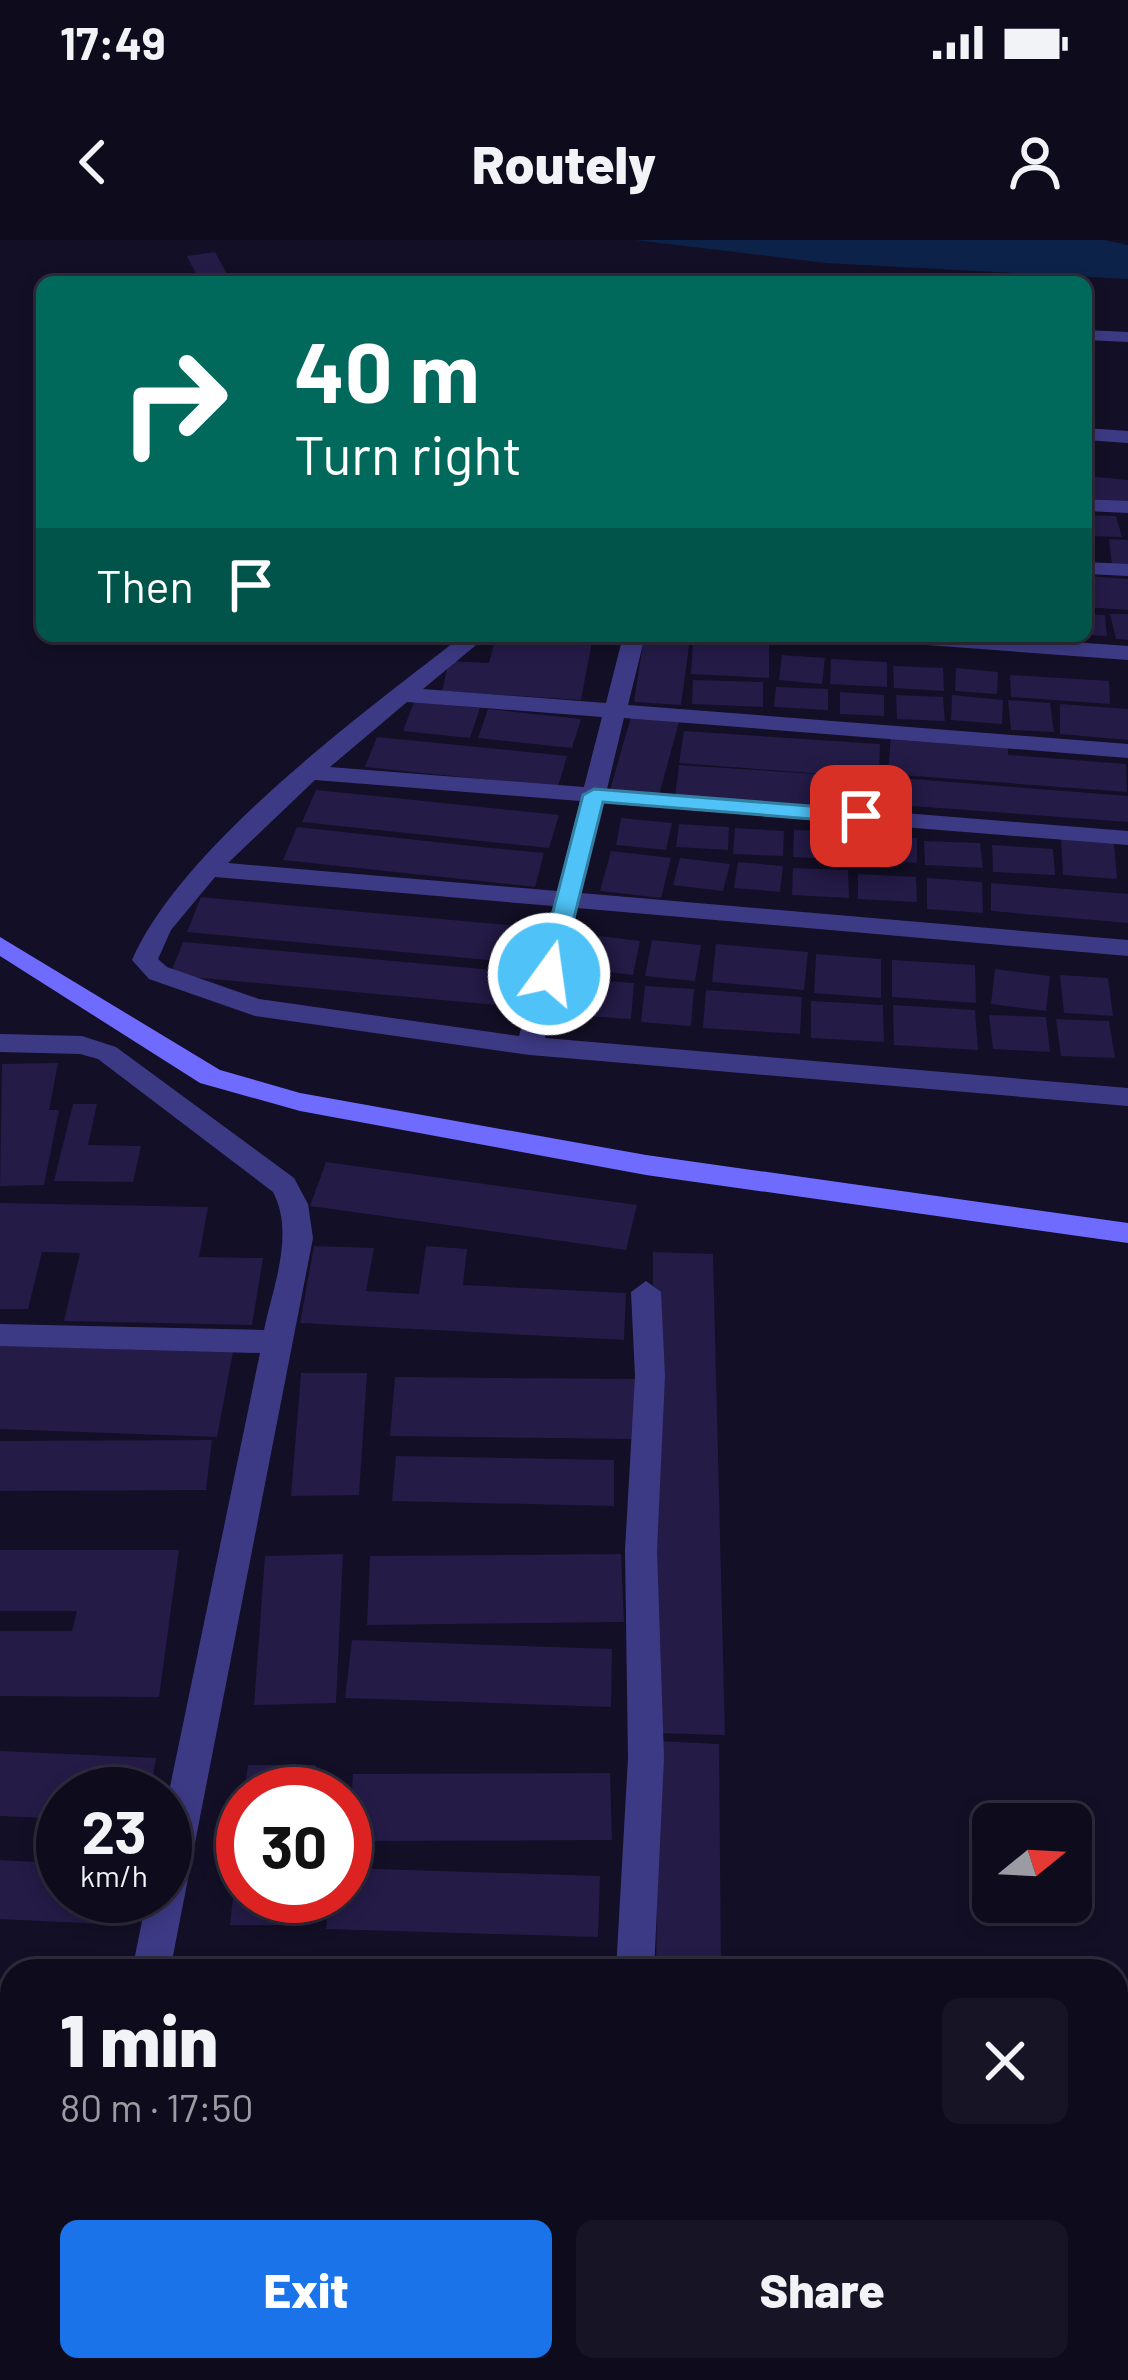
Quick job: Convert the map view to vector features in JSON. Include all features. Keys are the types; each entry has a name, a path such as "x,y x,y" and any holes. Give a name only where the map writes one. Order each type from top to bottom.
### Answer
{"street":[{"path":"1092,335 1128,337"},
{"path":"1092,434 1128,437"},
{"path":"1092,505 1128,507"},
{"path":"1092,568 1128,570"},
{"path":"468,642 400,694 208,869 147,942 146,960 158,974 255,1007 530,1046 1128,1097"},
{"path":"530,1046 632,642"},
{"path":"980,642 1128,653"},
{"path":"400,694 1128,751"},
{"path":"314,772 1128,838"},
{"path":"208,869 1128,948"},
{"path":"0,944 210,1077 300,1102 646,1165 1128,1233"},
{"path":"0,1043 82,1045 107,1053 284,1185 293,1204 298,1238 154,1959"},
{"path":"636,1959 646,1759 641,1550 650,1376 646,1292"},
{"path":"0,1336 277,1342"}],"water":[{"path":"635,240 1104,240 1128,245 1128,279 826,263"}],"building":[{"path":"215,252 227,274 197,276 187,256"},
{"path":"1092,477 1128,480 1128,502 1092,499"},
{"path":"1092,515 1116,516 1122,537 1092,536"},
{"path":"1109,539 1128,540 1128,565 1112,564"},
{"path":"1092,576 1128,579 1128,610 1092,607"},
{"path":"1092,614 1105,615 1107,636 1092,635"},
{"path":"1110,614 1128,614 1128,640 1116,639"},
{"path":"494,642 592,642 581,700 442,691 449,661 489,663"},
{"path":"643,642 690,642 681,705 634,702"},
{"path":"693,642 769,645 769,678 691,674"},
{"path":"782,655 825,658 822,684 779,680"},
{"path":"831,659 887,662 887,687 830,684"},
{"path":"893,666 943,668 944,691 894,688"},
{"path":"956,668 998,672 997,694 955,691"},
{"path":"1010,675 1109,681 1110,704 1011,697"},
{"path":"693,680 763,682 763,707 692,704"},
{"path":"776,687 828,689 828,710 774,707"},
{"path":"840,692 884,695 884,716 840,714"},
{"path":"896,695 943,697 945,721 897,719"},
{"path":"952,695 1003,700 1002,724 951,720"},
{"path":"1008,700 1050,703 1054,732 1011,730"},
{"path":"414,702 480,708 470,738 403,731"},
{"path":"1060,704 1128,709 1128,740 1060,734"},
{"path":"488,709 581,719 572,748 478,738"},
{"path":"631,717 679,722 659,795 610,790"},
{"path":"684,731 880,744 878,811 675,798 679,765 862,777 679,763"},
{"path":"891,734 1008,744 1008,755 1126,764 1127,792 888,774"},
{"path":"377,737 567,756 558,787 365,767"},
{"path":"887,777 1128,796 1128,822 885,804"},
{"path":"316,790 559,815 549,848 302,822"},
{"path":"621,818 672,823 666,850 616,845"},
{"path":"679,824 729,827 728,850 676,847"},
{"path":"297,827 544,853 535,887 283,860"},
{"path":"735,828 784,831 783,856 733,854"},
{"path":"794,830 849,832 850,860 793,857"},
{"path":"859,835 917,838 917,863 859,859"},
{"path":"1061,839 1114,843 1117,879 1063,875"},
{"path":"924,841 980,843 983,868 925,865"},
{"path":"992,845 1053,849 1055,875 993,872"},
{"path":"611,851 671,858 661,898 600,891"},
{"path":"680,858 730,864 723,891 673,885"},
{"path":"738,862 783,866 780,892 734,888"},
{"path":"793,868 848,870 849,898 792,895"},
{"path":"858,874 916,877 917,902 858,899"},
{"path":"927,878 982,882 983,913 927,909"},
{"path":"991,883 1128,894 1128,923 991,911"},
{"path":"201,897 530,927 522,963 187,932"},
{"path":"599,936 640,941 633,975 591,970"},
{"path":"652,940 701,945 695,981 645,976"},
{"path":"183,942 515,972 507,1006 170,975"},
{"path":"716,944 808,952 804,990 712,982"},
{"path":"816,954 881,959 881,998 814,993"},
{"path":"892,960 975,965 976,1003 892,997"},
{"path":"995,969 1050,976 1046,1011 991,1004"},
{"path":"1060,975 1108,978 1113,1016 1064,1013"},
{"path":"589,980 634,983 631,1019 585,1016"},
{"path":"645,986 694,989 691,1026 641,1022"},
{"path":"706,990 802,997 800,1034 703,1028"},
{"path":"811,1001 883,1005 884,1042 811,1038"},
{"path":"893,1005 975,1010 978,1050 894,1045"},
{"path":"989,1015 1046,1017 1050,1052 993,1049"},
{"path":"1056,1019 1109,1021 1115,1058 1061,1056"},
{"path":"58,1063 49,1110 59,1110 44,1185 0,1186 2,1064"},
{"path":"73,1104 97,1104 88,1145 141,1146 133,1182 54,1181"},
{"path":"326,1162 637,1205 626,1250 310,1206"},
{"path":"0,1203 208,1207 199,1257 263,1258 252,1325 64,1321 80,1253 42,1252 28,1309 0,1309"},
{"path":"314,1246 374,1248 366,1291 419,1294 426,1246 467,1249 463,1285 626,1293 624,1340 300,1323"},
{"path":"653,1252 713,1254 725,1735 653,1733"},
{"path":"0,1344 233,1352 217,1437 0,1429"},
{"path":"301,1373 367,1373 359,1495 291,1496"},
{"path":"395,1377 635,1379 636,1439 390,1436"},
{"path":"212,1440 206,1490 0,1491 0,1441"},
{"path":"396,1456 614,1460 614,1506 392,1501"},
{"path":"0,1550 179,1550 159,1697 0,1696 0,1631 72,1631 77,1611 0,1611"},
{"path":"343,1554 336,1703 254,1705 265,1556"},
{"path":"621,1554 624,1622 367,1625 370,1556"},
{"path":"352,1640 612,1649 611,1707 345,1698"},
{"path":"659,1741 719,1744 721,1959 656,1959"},
{"path":"0,1751 156,1758 154,1767 36,1767 36,1818 0,1816"},
{"path":"248,1765 316,1765 316,1767"},
{"path":"610,1773 612,1840 372,1841 372,1774"},
{"path":"0,1860 36,1862 36,1921 0,1919"},
{"path":"372,1869 600,1876 598,1937 326,1929 327,1923 372,1923"},
{"path":"230,1923 302,1923 302,1925"}],"route":[{"path":"549,974 594,795 861,816"}]}
